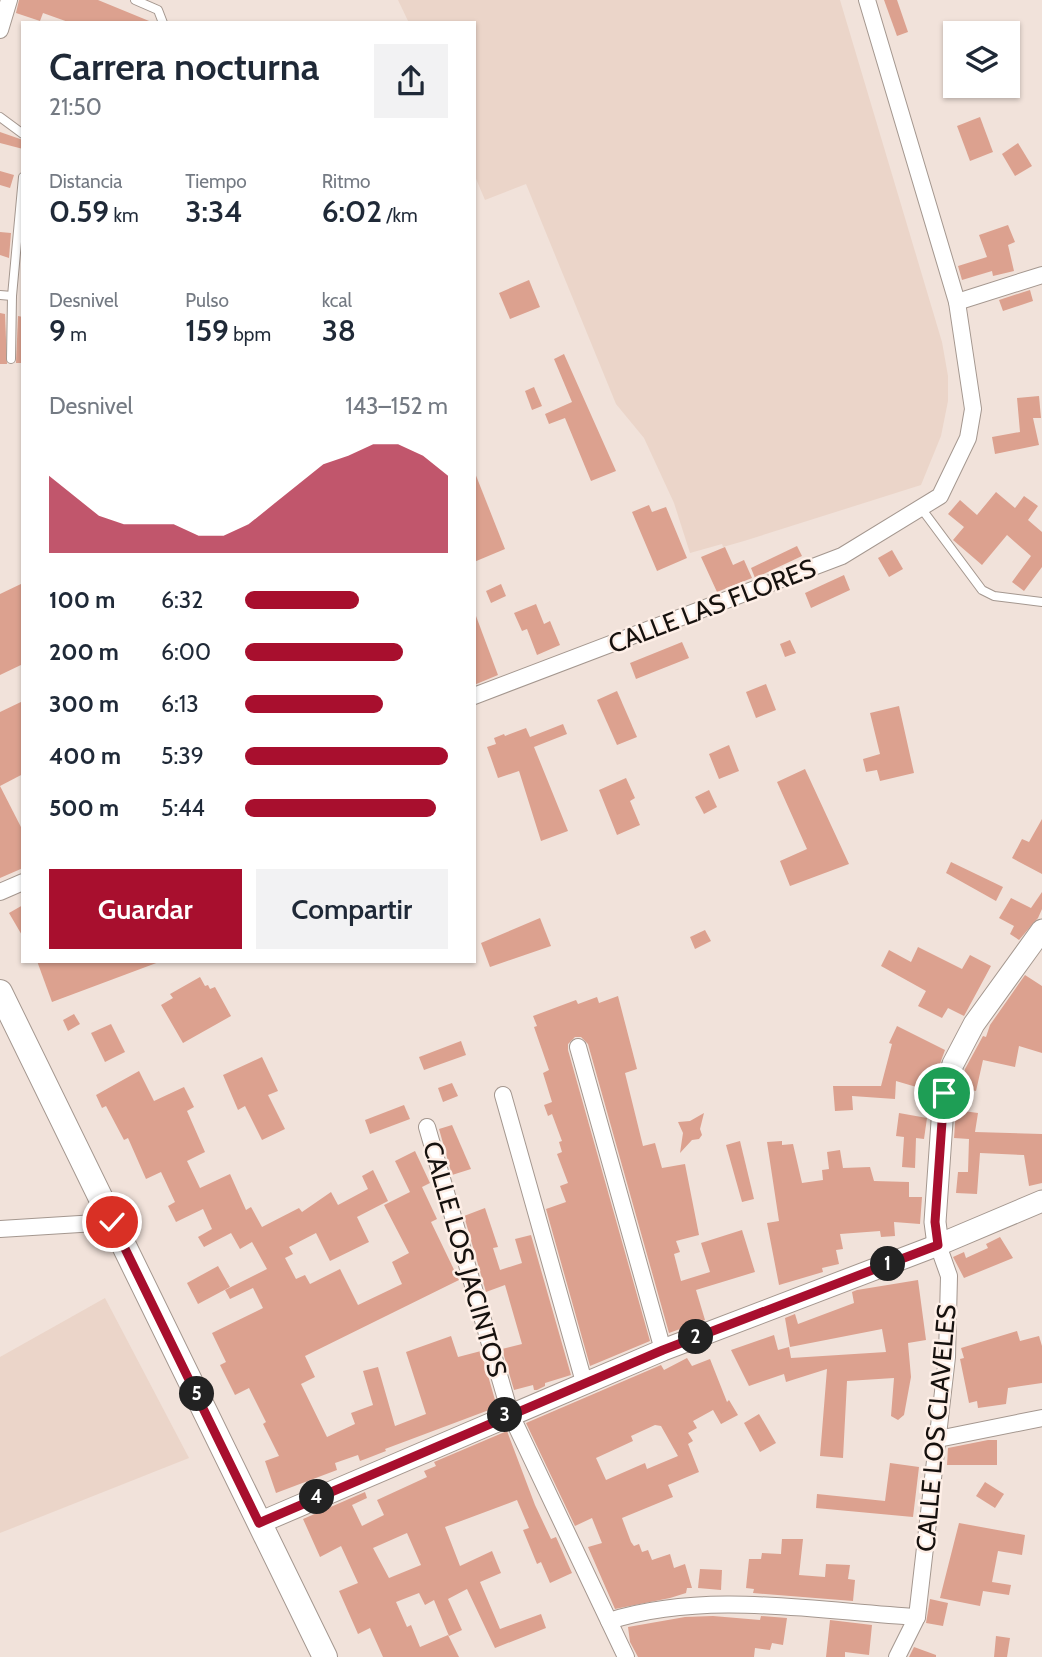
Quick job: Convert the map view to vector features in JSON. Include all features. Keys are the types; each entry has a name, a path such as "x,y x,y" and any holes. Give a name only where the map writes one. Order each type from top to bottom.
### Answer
{"main road":[{"path":"0,992 325,1657"}],"street":[{"path":"0,30 9,0"},
{"path":"866,0 957,302 1042,275"},
{"name":"CALLE LAS FLORES","path":"476,695 842,556 940,496 968,438 973,409 957,302"},
{"path":"0,892 21,883"},
{"name":"CALLE LOS CLAVELES","path":"897,1657 917,1618 947,1357 949,1276 938,1245 935,1222 944,1093 953,1064 974,1024 1042,930"},
{"path":"578,1047 663,1350"},
{"path":"503,1095 584,1382"},
{"name":"CALLE LOS JACINTOS","path":"427,1127 510,1413 626,1657"},
{"path":"259,1523 584,1382 938,1245 1042,1201"},
{"path":"0,1229 112,1222"},
{"path":"938,1439 1042,1418"},
{"path":"609,1621 644,1610 721,1605 917,1618"}],"lane":[{"path":"135,0 161,14 163,21"},
{"path":"0,117 21,133"},
{"path":"11,359 12,296 21,199"},
{"path":"0,295 12,296"},
{"path":"921,508 982,590 994,596 1042,602"}],"shaded area":[{"path":"398,0 840,0 942,342 948,376 948,401 941,436 921,485 744,541 690,553 674,503 644,438 616,404 526,184 485,200 476,179 476,21 408,21"},
{"path":"105,1298 189,1458 0,1533 0,1357"}],"building":[{"path":"19,0 98,0 149,21 65,21 43,13 40,21 16,13"},
{"path":"884,0 897,0 908,32 897,36"},
{"path":"980,117 993,152 970,161 957,126"},
{"path":"0,132 21,139 21,148 0,143"},
{"path":"1018,143 1032,166 1015,176 1002,154"},
{"path":"0,171 14,175 10,188 0,185"},
{"path":"1008,225 1015,242 1008,245 1014,271 993,276 992,271 962,280 958,266 987,257 979,235"},
{"path":"0,232 11,233 9,258 0,255"},
{"path":"529,280 540,307 510,319 499,293"},
{"path":"1030,290 1033,301 1003,311 999,300"},
{"path":"0,313 5,314 7,364 0,364"},
{"path":"18,316 21,317 21,363 16,363"},
{"path":"564,354 616,471 591,481 565,418 549,424 545,414 572,402 554,359"},
{"path":"534,387 542,406 532,410 525,391"},
{"path":"1039,396 1041,418 1033,418 1039,445 995,454 992,437 1020,432 1017,398"},
{"path":"476,476 505,549 476,561"},
{"path":"996,492 1015,508 1024,496 1038,506 1028,520 1042,532 1042,567 1024,591 1012,582 1031,556 1007,535 982,565 953,540 964,527 948,514 960,500 977,515"},
{"path":"649,505 652,512 666,507 687,558 657,571 632,512"},
{"path":"797,546 802,556 755,578 751,568"},
{"path":"725,547 733,565 744,560 752,578 717,592 701,557"},
{"path":"892,550 903,569 889,577 878,558"},
{"path":"844,575 850,590 811,608 805,593"},
{"path":"21,584 21,665 0,675 0,594"},
{"path":"501,584 506,596 491,603 486,591"},
{"path":"536,604 544,624 550,621 560,645 537,655 527,629 522,631 514,613"},
{"path":"476,616 498,675 476,684"},
{"path":"790,640 796,653 785,657 780,644"},
{"path":"682,642 689,658 636,679 630,663"},
{"path":"766,684 776,710 756,718 746,692"},
{"path":"617,691 637,737 617,745 597,700"},
{"path":"21,702 21,775 0,786 0,712"},
{"path":"899,706 914,773 880,781 877,770 866,772 863,759 880,754 870,713"},
{"path":"563,724 567,734 534,747 568,831 541,841 519,771 498,778 487,747 496,744 494,738 504,734 505,736 526,728 530,737"},
{"path":"729,745 739,771 719,779 709,754"},
{"path":"805,769 849,864 790,886 780,861 807,849 777,782"},
{"path":"626,778 635,798 630,801 640,825 617,835 599,790"},
{"path":"0,786 21,827 21,869 0,878"},
{"path":"709,790 717,807 704,814 695,797"},
{"path":"1042,819 1042,874 1012,858 1022,839 1029,842"},
{"path":"951,862 1003,887 996,901 946,873"},
{"path":"1042,892 1042,909 1038,918 1019,940 1010,934 1014,926 999,918 1011,898 1031,908"},
{"path":"21,906 21,934 9,913"},
{"path":"540,918 551,946 490,967 481,943"},
{"path":"705,930 711,941 695,949 690,937"},
{"path":"918,947 962,969 970,955 991,966 964,1016 948,1008 942,1018 918,1006 926,991 881,966 889,950 911,962"},
{"path":"38,963 156,963 52,1002"},
{"path":"1025,975 1042,986 1042,1053 1019,1046 1015,1067 983,1060 976,1091 960,1088 965,1069 983,1036 986,1037 990,1025"},
{"path":"200,977 205,986 208,985 210,989 215,987 231,1016 183,1043 161,1005 173,998 170,994"},
{"path":"618,996 637,1069 625,1073 643,1146 655,1143 662,1168 685,1164 699,1235 676,1241 680,1252 674,1254 681,1281 710,1272 701,1243 742,1230 755,1272 696,1290 705,1320 669,1333 588,1044 581,1037 575,1037 568,1044 568,1050 650,1341 590,1366 546,1209 566,1202 560,1186 568,1183 557,1154 562,1152 559,1142 562,1141 552,1114 548,1116 544,1105 552,1102 543,1073 549,1070 534,1027 537,1026 533,1016 576,1000 578,1004 597,997 599,1003"},
{"path":"74,1014 80,1024 68,1031 63,1020"},
{"path":"111,1024 125,1052 105,1062 91,1033"},
{"path":"897,1026 945,1050 930,1091 896,1081 895,1099 852,1096 853,1110 835,1111 833,1086 881,1086 892,1044 889,1043"},
{"path":"461,1041 466,1055 424,1070 419,1057"},
{"path":"262,1057 278,1091 268,1095 285,1129 262,1140 245,1106 238,1110 223,1075"},
{"path":"139,1071 154,1101 184,1087 194,1107 187,1111 205,1152 187,1161 200,1188 230,1174 246,1210 251,1207 262,1227 299,1208 302,1212 331,1192 338,1205 368,1189 362,1176 373,1170 388,1201 357,1217 369,1242 330,1261 316,1233 289,1247 293,1254 285,1258 296,1279 305,1275 310,1284 340,1269 358,1305 402,1284 392,1262 409,1253 384,1205 410,1192 395,1161 415,1151 430,1183 422,1187 437,1219 431,1222 459,1280 305,1356 315,1377 301,1384 327,1437 355,1424 351,1413 373,1405 363,1371 378,1367 395,1426 426,1414 406,1352 451,1336 458,1357 481,1351 497,1407 360,1461 358,1455 335,1463 337,1470 276,1493 265,1461 279,1456 263,1424 266,1422 249,1388 235,1395 220,1365 226,1362 212,1333 263,1308 253,1288 230,1299 225,1290 267,1269 252,1242 240,1249 231,1233 204,1247 198,1237 212,1229 203,1209 176,1222 168,1206 175,1202 161,1172 146,1179 128,1138 124,1140 106,1106 102,1108 96,1095"},
{"path":"452,1083 458,1096 443,1102 438,1088"},
{"path":"404,1105 410,1119 370,1134 365,1120"},
{"path":"956,1110 978,1113 975,1132 1042,1134 1042,1183 1029,1186 1024,1155 980,1153 977,1194 956,1193 958,1172 968,1172 969,1139 954,1138"},
{"path":"704,1113 700,1129 702,1135 699,1139 692,1140 680,1153 683,1133 678,1122 690,1121"},
{"path":"899,1113 927,1118 924,1139 916,1138 915,1168 902,1167 904,1137 896,1136"},
{"path":"452,1125 471,1169 452,1175 439,1129"},
{"path":"740,1141 754,1199 742,1202 726,1145"},
{"path":"782,1141 782,1145 793,1144 802,1183 823,1180 822,1170 829,1169 827,1152 840,1150 843,1168 870,1167 874,1181 909,1182 909,1197 922,1197 920,1224 894,1222 895,1236 881,1237 880,1231 840,1234 843,1249 836,1250 839,1264 822,1268 823,1272 779,1285 767,1223 779,1221 767,1142"},
{"path":"485,1208 498,1247 493,1248 500,1270 522,1263 515,1239 531,1235 571,1375 545,1383 545,1386 537,1390 534,1390 533,1385 514,1390 502,1349 522,1344 505,1285 486,1292 464,1216"},
{"path":"1000,1237 1013,1258 964,1278 953,1257 964,1252 966,1258 988,1248 986,1244"},
{"path":"218,1266 230,1287 198,1304 187,1283"},
{"path":"918,1280 926,1340 908,1343 911,1377 904,1415 898,1420 891,1416 894,1378 847,1381 843,1458 820,1456 827,1369 786,1382 784,1374 749,1386 731,1350 774,1335 778,1350 789,1347 791,1358 886,1352 882,1329 790,1347 785,1318 795,1314 798,1324 854,1303 852,1292 857,1290"},
{"path":"1017,1331 1020,1341 1039,1336 1042,1346 1042,1383 1008,1388 1006,1404 978,1408 977,1401 969,1403 960,1359 964,1358 961,1348"},
{"path":"687,1358 692,1366 710,1359 727,1402 729,1400 738,1415 721,1424 713,1410 693,1421 697,1428 688,1433 693,1441 688,1444 699,1472 668,1485 673,1497 622,1518 631,1542 634,1546 639,1544 642,1552 648,1550 652,1560 670,1554 674,1568 685,1564 692,1588 670,1598 615,1609 588,1547 602,1543 592,1518 575,1526 526,1423 661,1365 664,1370","holes":["655,1425 661,1426 678,1456 647,1469 645,1463 606,1480 596,1458 633,1441 631,1436"]},
{"path":"759,1414 776,1443 760,1452 744,1423"},
{"path":"507,1431 535,1505 551,1539 556,1537 572,1573 550,1583 541,1562 537,1564 523,1530 529,1528 517,1500 445,1527 460,1566 492,1551 501,1573 480,1582 500,1629 541,1614 546,1628 495,1648 467,1589 448,1599 462,1630 449,1636 434,1600 425,1605 419,1593 396,1602 407,1627 411,1625 420,1647 448,1635 459,1657 383,1657 370,1628 358,1634 339,1591 358,1583 341,1546 320,1557 303,1519 365,1492 367,1498 352,1505 362,1526 384,1515 377,1500 427,1477 424,1471 436,1466 434,1462","holes":["407,1533 421,1565 389,1578 373,1548"]},
{"path":"997,1440 997,1465 947,1465 948,1448"},
{"path":"890,1463 919,1467 913,1517 816,1508 817,1494 885,1501"},
{"path":"985,1482 1004,1494 995,1508 976,1496"},
{"path":"959,1523 1025,1535 1022,1555 998,1551 992,1582 1011,1585 1009,1595 983,1591 980,1606 940,1598"},
{"path":"782,1539 803,1539 799,1575 825,1577 826,1564 850,1565 848,1579 855,1580 853,1601 753,1593 754,1589 746,1588 749,1559 761,1559 762,1553 781,1554"},
{"path":"700,1569 722,1570 721,1590 698,1588"},
{"path":"930,1599 948,1603 943,1626 926,1623"},
{"path":"713,1616 760,1620 761,1616 787,1618 783,1645 772,1643 770,1650 755,1648 754,1657 638,1657 630,1642 628,1627 685,1617"},
{"path":"830,1620 872,1625 869,1655 845,1652 845,1657 826,1657"},
{"path":"996,1636 1010,1638 1007,1657 994,1657"},
{"path":"914,1647 936,1655 936,1657 909,1657"}],"route":[{"path":"112,1222 259,1523 471,1429 663,1350 938,1245 935,1222 944,1093"}]}
